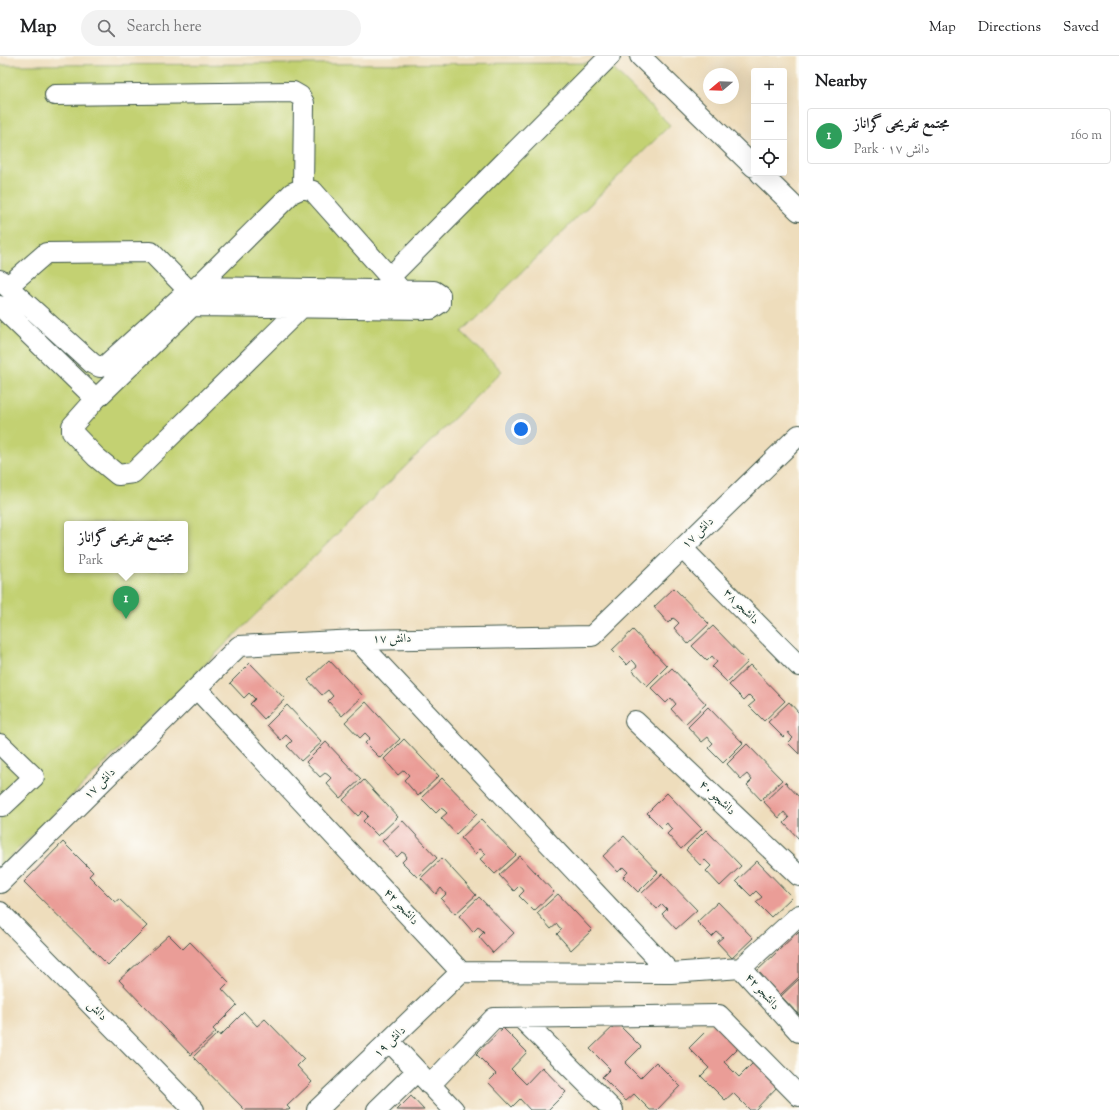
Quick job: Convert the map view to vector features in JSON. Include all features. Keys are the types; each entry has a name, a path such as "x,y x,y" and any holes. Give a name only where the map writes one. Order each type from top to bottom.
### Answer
{"street":[{"path":"396,284 610,56"},
{"path":"640,56 751,164"},
{"path":"55,95 293,92 300,96 304,103 303,188"},
{"path":"763,176 799,211"},
{"path":"302,307 133,473 118,475 96,457 72,432 72,426 96,399 192,306 302,307 432,309 440,303 440,295 434,291 396,284 193,289 151,252 46,253 4,283 93,364 100,366 106,365 193,289 292,193 303,188 313,191 396,284"},
{"path":"2,307 96,399"},
{"name":"دانش ۱۷","path":"0,883 239,646 357,640 592,636 798,436"},
{"name":"دانشجو ۳۸","path":"682,548 799,666"},
{"path":"357,640 671,973"},
{"name":"دانشجو ۴۲","path":"197,689 462,972 671,973 741,968 799,1032"},
{"name":"دانشجو ۴۰","path":"635,721 799,876"},
{"path":"0,744 34,777 3,806 0,806"},
{"name":"دانش","path":"0,912 194,1110"},
{"path":"741,968 799,915"},
{"name":"دانش ۱۹","path":"316,1110 390,1042 462,972"},
{"path":"377,1110 424,1078 494,1018 719,1015 799,1096"},
{"path":"521,1018 613,1110"},
{"path":"390,1042 454,1110"}],"green space":[{"path":"607,63 670,125 462,332 502,371 0,867 0,65"}],"building":[{"path":"674,588 709,624 688,644 674,628 679,623 673,618 668,623 654,607"},
{"path":"713,626 748,662 727,682 712,667 717,662 712,656 707,661 692,646"},
{"path":"633,630 667,666 647,686 632,670 637,666 635,663 632,660 627,665 612,650"},
{"path":"329,660 363,696 342,716 328,701 333,696 328,690 322,695 308,680"},
{"path":"250,663 285,699 264,719 250,704 255,699 249,693 244,698 230,683"},
{"path":"750,665 785,701 764,721 749,706 755,701 749,695 744,700 729,685"},
{"path":"672,668 706,704 685,724 671,709 676,704 671,698 666,703 651,688"},
{"path":"366,702 400,739 380,758 365,743 370,738 365,733 360,738 345,722"},
{"path":"789,702 799,713 799,754 788,743 793,738 788,732 783,737 768,722"},
{"path":"287,705 322,742 301,761 287,746 292,741 286,735 281,740 267,725"},
{"path":"708,707 743,743 723,763 708,748 713,743 708,737 702,742 688,727"},
{"path":"404,739 439,776 418,796 404,780 409,775 404,770 398,775 384,759"},
{"path":"326,742 361,779 340,798 326,783 331,778 325,773 320,777 306,762"},
{"path":"747,744 782,780 761,800 747,785 752,780 747,774 741,779 727,764"},
{"path":"442,778 477,814 456,834 441,818 447,813 441,808 436,813 421,798"},
{"path":"364,780 398,817 378,836 363,821 368,816 363,811 358,816 343,800"},
{"path":"785,782 799,797 799,839 784,823 789,818 784,812 779,818 764,802"},
{"path":"667,793 702,829 681,849 667,834 672,829 667,823 662,828 647,813"},
{"path":"481,819 516,855 495,874 480,859 486,854 480,849 475,854 461,838"},
{"path":"403,821 437,858 417,877 402,862 407,857 405,854 402,852 397,857 382,841"},
{"path":"706,830 741,866 720,886 706,871 711,866 705,860 700,865 686,850"},
{"path":"624,836 658,872 638,892 623,877 628,872 623,867 618,872 603,856"},
{"path":"63,842 93,872 89,876 115,902 119,899 147,926 108,965 24,882"},
{"path":"520,856 554,892 534,911 519,896 524,891 522,888 519,886 514,891 499,875"},
{"path":"442,858 476,895 455,914 441,899 446,894 441,888 436,894 421,878"},
{"path":"757,861 792,897 771,917 756,902 762,897 756,891 751,896 736,881"},
{"path":"662,874 697,910 676,929 662,914 667,909 662,904 657,909 642,893"},
{"path":"558,894 592,930 571,950 557,934 562,929 557,924 551,929 537,913"},
{"path":"479,897 514,933 493,953 479,937 484,932 478,927 473,932 459,916"},
{"path":"718,902 753,938 732,958 717,942 723,937 717,932 712,937 697,922"},
{"path":"799,931 799,977 780,995 757,971"},
{"path":"169,935 183,949 190,942 229,982 222,989 237,1005 213,1029 216,1032 191,1055 119,980"},
{"path":"799,979 799,1015 781,996"},
{"path":"244,1012 257,1026 265,1019 304,1059 297,1066 312,1082 287,1106 290,1109 289,1110 245,1110 193,1057 218,1033 220,1036"},
{"path":"715,1022 740,1046 724,1062 739,1077 755,1061 779,1085 755,1110 750,1110 733,1093 725,1100 701,1076 709,1068 689,1048"},
{"path":"617,1023 641,1047 625,1063 640,1078 656,1062 680,1086 657,1110 650,1110 634,1094 626,1101 602,1077 610,1069 590,1049"},
{"path":"503,1028 527,1052 511,1069 526,1084 542,1067 566,1092 548,1110 530,1110 520,1099 512,1107 488,1082 496,1074 476,1054"},
{"path":"411,1096 424,1110 397,1110"}],"place":[{"name":"مجتمع تفریحی گراناز","path":"126,619"}]}
